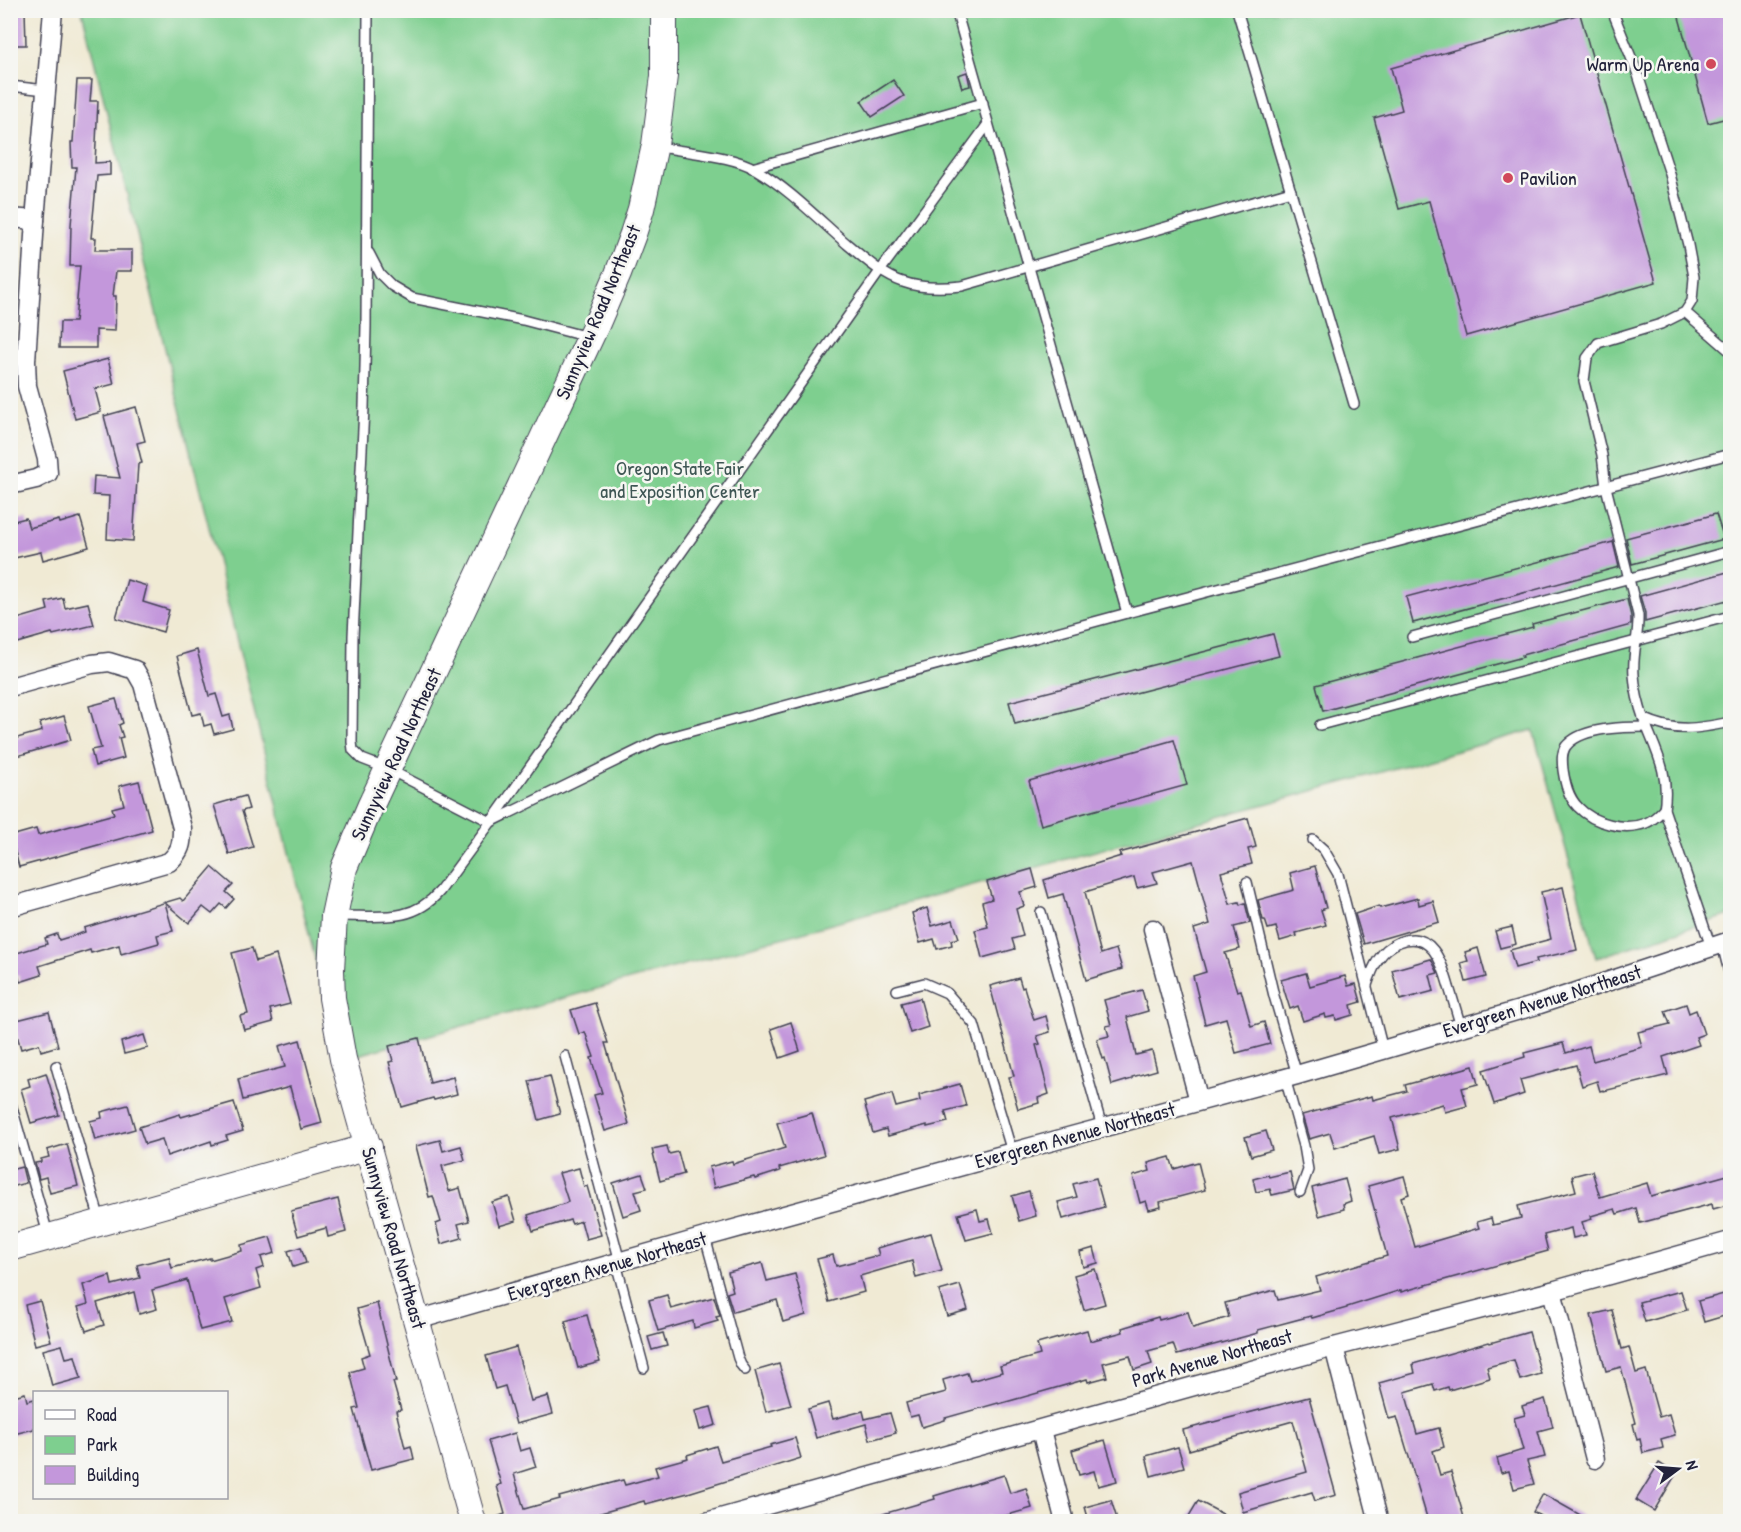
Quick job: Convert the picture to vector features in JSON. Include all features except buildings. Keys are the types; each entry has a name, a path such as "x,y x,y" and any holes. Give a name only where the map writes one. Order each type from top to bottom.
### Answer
{"main road":[{"name":"Sunnyview Road Northeast","path":"472,1521 343,1059 332,998 331,962 334,916 344,868 590,338 633,234 655,145 664,76 664,10"},
{"path":"10,1248 369,1147"}],"street":[{"path":"10,484 36,479 48,473 47,459 19,353 35,220 53,10"},
{"path":"10,218 35,220"},
{"path":"10,687 93,664 109,662 135,670 143,684 182,828 182,844 177,855 169,862 10,907"},
{"path":"1153,929 1199,1101"},
{"name":"Evergreen Avenue Northeast","path":"417,1320 705,1237 1291,1077 1537,1005 1721,944"},
{"name":"Park Avenue Northeast","path":"706,1521 1335,1347 1552,1291 1731,1241"},
{"path":"1552,1291 1595,1460"},
{"path":"1335,1347 1379,1521"},
{"path":"1041,1430 1065,1521"}],"lane":[{"path":"368,10 364,408 353,636 353,750 362,759 388,769 491,822"},
{"path":"956,10 1127,613"},
{"path":"1237,10 1354,404"},
{"path":"1612,10 1640,82 1670,174 1694,277 1692,301 1685,312 1661,324 1598,344 1587,358 1584,381 1602,455 1606,487 1638,615 1633,653 1634,675 1645,722 1658,749 1665,774 1667,794 1664,809 1657,816 1634,826 1613,825 1591,818 1577,807 1569,794 1564,780 1563,750 1569,742 1587,733 1645,722 1681,729 1731,722"},
{"path":"10,86 45,90"},
{"path":"752,168 982,103"},
{"path":"334,916 406,915 431,901 440,891 880,271 988,124"},
{"path":"655,145 736,162 752,168 782,187 880,271 903,282 927,287 962,286 1291,191"},
{"path":"366,245 380,274 392,286 412,298 523,320 590,338"},
{"path":"1685,312 1731,351"},
{"path":"491,822 659,740 1127,613 1731,454"},
{"path":"1412,637 1731,551"},
{"path":"1320,725 1731,616"},
{"path":"1664,809 1721,944 1731,976"},
{"path":"1313,840 1324,850 1338,874 1383,1050"},
{"path":"1247,882 1274,996 1304,1146 1308,1170 1300,1192"},
{"path":"1041,912 1102,1127"},
{"path":"1367,987 1371,973 1385,950 1409,938 1421,940 1434,950 1442,963 1461,1027"},
{"path":"897,990 924,983 947,993 974,1024 1012,1152"},
{"path":"565,1056 645,1368"},
{"path":"56,1066 101,1223"},
{"path":"11,1104 49,1237"},
{"path":"705,1237 738,1358 745,1370"}],"green space":[{"name":"Oregon State Fair and Exposition Center","path":"82,11 1730,11 1730,915 1596,958 1533,730 340,1060"}],"place":[{"name":"Warm Up Arena","path":"1711,64"},
{"name":"Pavilion","path":"1508,178"}]}
